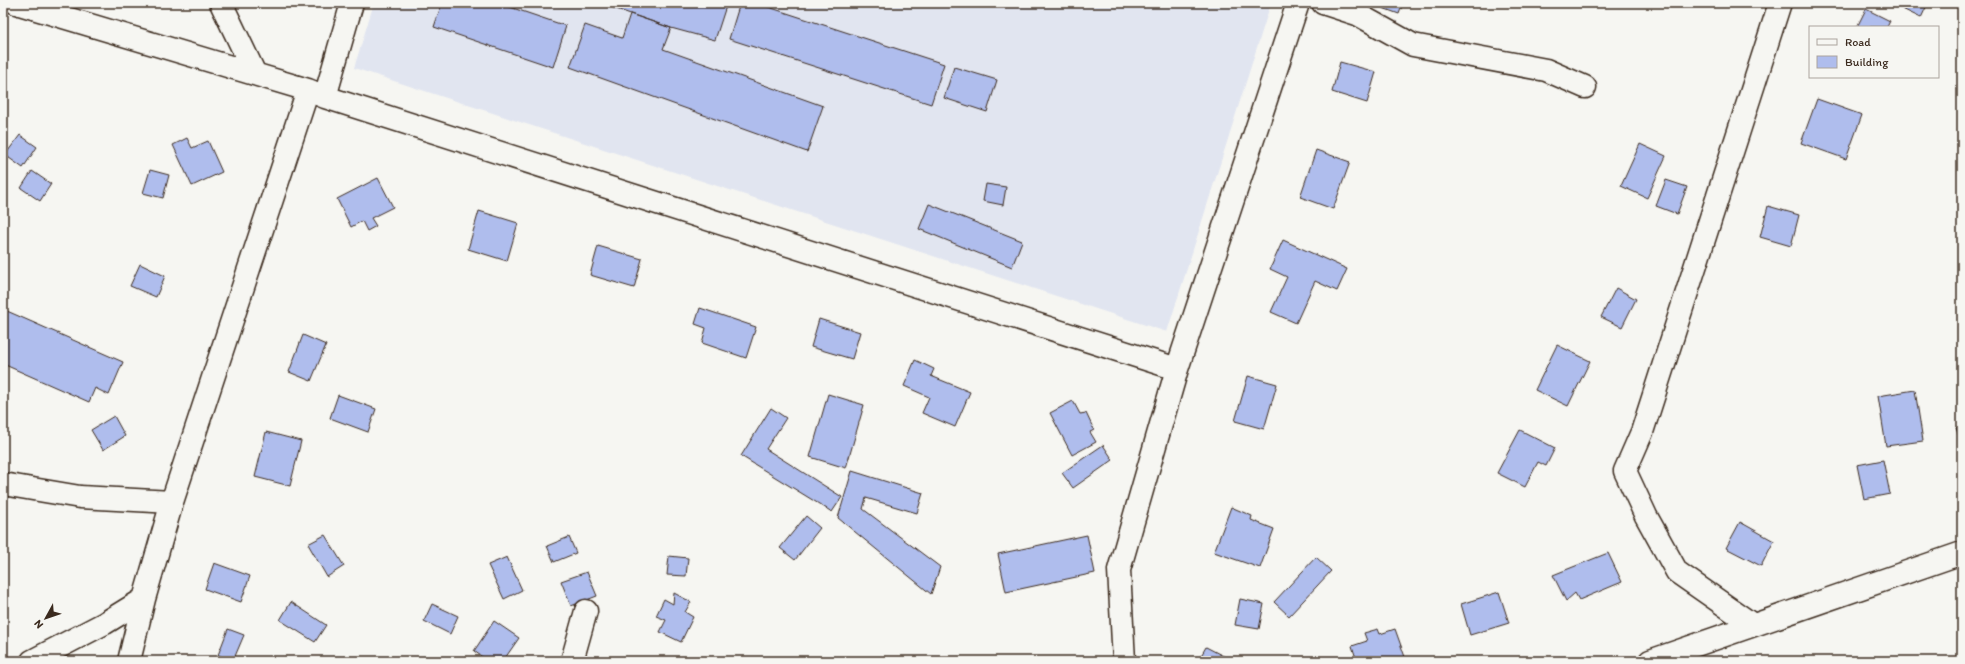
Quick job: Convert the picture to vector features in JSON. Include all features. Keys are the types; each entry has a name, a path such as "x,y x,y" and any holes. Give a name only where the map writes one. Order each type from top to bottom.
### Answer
{"street":[{"path":"16,3 255,74 1177,369"},
{"path":"221,3 255,74"},
{"path":"129,661 144,599 172,502 316,94 352,3"},
{"path":"1124,661 1119,570 1177,369 1298,3"},
{"path":"1323,3 1357,14 1413,45 1546,70 1586,87"},
{"path":"1753,625 1677,572 1646,516 1625,471 1642,432 1780,3"},
{"path":"3,484 80,497 172,502"},
{"path":"1650,661 1962,553"},
{"path":"32,661 105,623 144,599"},
{"path":"572,661 586,611"}],"shaded area":[{"path":"374,3 1271,3 1167,332 354,68"}],"building":[{"path":"442,3 498,3 566,26 553,67 434,27"},
{"path":"599,3 727,3 715,40 671,28"},
{"path":"740,3 756,3 944,64 931,104 729,39"},
{"path":"1369,3 1403,3 1399,14"},
{"path":"1890,3 1928,3 1921,18"},
{"path":"1866,9 1890,21 1888,26 1858,26"},
{"path":"630,14 671,28 663,49 823,106 807,152 570,67 585,25 622,38"},
{"path":"1340,62 1376,72 1367,103 1332,92"},
{"path":"954,67 997,80 987,112 944,98"},
{"path":"1817,99 1862,115 1846,159 1801,143"},
{"path":"20,135 37,147 23,168 5,155"},
{"path":"187,138 192,148 208,141 222,172 192,186 173,145"},
{"path":"1640,144 1666,156 1647,198 1621,186"},
{"path":"1316,150 1350,162 1333,209 1300,197"},
{"path":"150,170 169,175 163,198 143,193"},
{"path":"32,171 51,184 40,201 21,188"},
{"path":"378,178 393,207 371,218 376,226 367,231 362,221 351,227 337,199"},
{"path":"1666,180 1687,187 1677,214 1656,206"},
{"path":"986,184 1006,187 1003,205 983,201"},
{"path":"929,204 1022,241 1012,267 919,229"},
{"path":"1768,206 1799,215 1791,246 1760,237"},
{"path":"479,211 518,223 507,261 468,249"},
{"path":"1283,240 1347,269 1337,291 1315,281 1296,323 1271,312 1287,277 1270,269"},
{"path":"598,246 642,259 634,288 590,275"},
{"path":"140,264 165,276 156,297 130,286"},
{"path":"1616,288 1636,299 1622,327 1601,317"},
{"path":"700,308 756,327 746,358 702,343 706,328 695,324"},
{"path":"7,311 123,362 109,395 95,388 89,402 3,364 3,321"},
{"path":"819,319 860,332 852,359 811,347"},
{"path":"303,335 326,345 311,381 289,372"},
{"path":"1557,345 1590,361 1568,406 1535,390"},
{"path":"915,360 934,369 931,376 970,392 955,427 922,413 929,397 904,386"},
{"path":"1248,376 1277,384 1264,429 1235,421"},
{"path":"1915,390 1923,441 1886,446 1878,396"},
{"path":"828,394 864,405 846,468 810,457"},
{"path":"338,395 376,409 368,432 330,418"},
{"path":"1073,401 1080,414 1086,413 1094,430 1090,432 1096,442 1072,455 1050,413"},
{"path":"771,408 786,418 766,449 842,497 832,512 741,456"},
{"path":"114,416 125,436 103,450 91,430"},
{"path":"1962,426 1962,445 1956,428"},
{"path":"1520,430 1555,448 1546,466 1538,462 1525,487 1497,473"},
{"path":"266,432 301,441 290,486 255,477"},
{"path":"1103,445 1113,460 1073,488 1062,473"},
{"path":"1883,460 1890,494 1864,499 1857,465"},
{"path":"852,471 923,493 917,513 866,498 863,509 940,567 931,594 838,518"},
{"path":"1231,507 1252,516 1251,520 1274,529 1260,568 1214,552"},
{"path":"806,516 820,528 795,560 780,548"},
{"path":"1740,522 1774,541 1761,566 1726,548"},
{"path":"325,535 344,566 327,577 308,544"},
{"path":"1087,535 1095,573 1006,592 998,554"},
{"path":"569,537 576,553 554,562 547,546"},
{"path":"1608,553 1622,582 1579,600 1575,593 1566,601 1553,575"},
{"path":"669,556 688,558 686,576 667,575"},
{"path":"507,557 522,590 504,599 488,565"},
{"path":"1316,557 1331,571 1289,616 1274,602"},
{"path":"214,563 250,576 241,602 205,589"},
{"path":"587,572 597,596 571,606 561,581"},
{"path":"1499,592 1509,623 1470,635 1461,604"},
{"path":"674,593 691,602 685,612 693,617 681,642 660,632 666,620 656,616 664,599 673,604"},
{"path":"1240,599 1264,604 1259,629 1235,625"},
{"path":"291,602 326,625 315,642 280,620"},
{"path":"432,604 458,616 450,634 424,621"},
{"path":"494,621 519,638 503,661 488,661 474,651"},
{"path":"228,629 244,635 233,661 218,655"},
{"path":"1378,629 1380,634 1395,629 1405,657 1395,661 1357,661 1352,646 1367,641 1364,633"},
{"path":"1206,647 1233,661 1198,661"}]}
